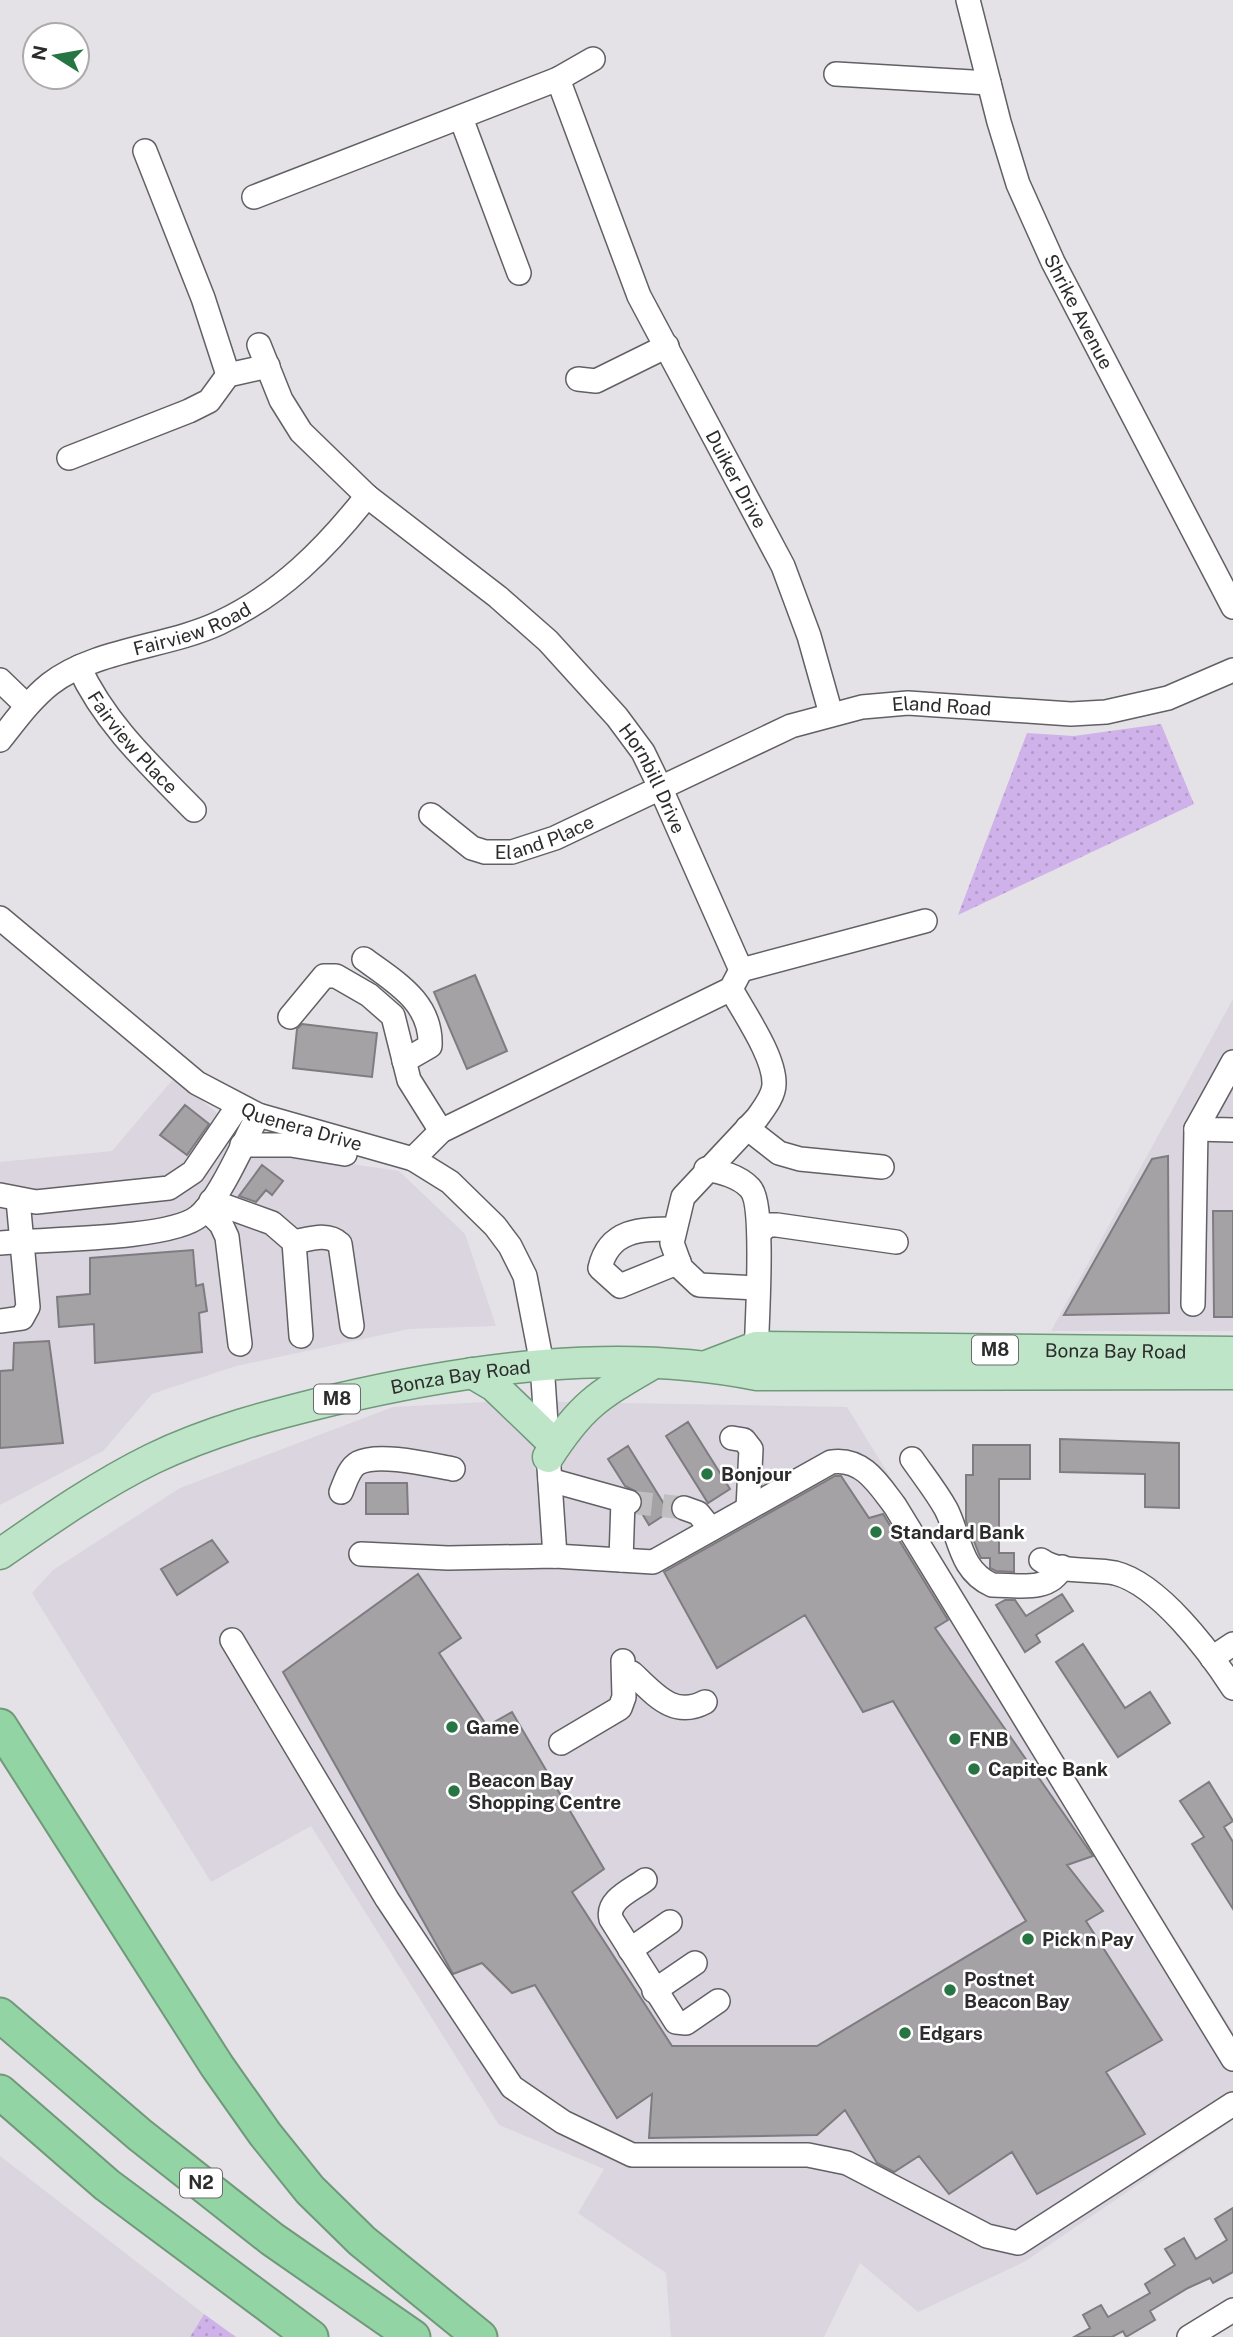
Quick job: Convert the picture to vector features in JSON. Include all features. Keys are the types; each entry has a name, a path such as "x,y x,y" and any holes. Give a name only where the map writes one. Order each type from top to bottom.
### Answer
{"highway":[{"path":"0,1726 217,2066 265,2134 310,2190 362,2241 480,2337"},
{"name":"N2","path":"0,2015 140,2135 272,2239 413,2337"},
{"path":"0,2092 107,2185 311,2337"}],"main road":[{"name":"Bonza Bay Road","path":"0,1554 64,1510 151,1459 212,1433 282,1412 400,1384 542,1364 708,1365 756,1361 1233,1352"},
{"name":"Bonza Bay Road","path":"756,1361 1233,1374"},
{"path":"472,1373 494,1386 548,1458 570,1424 594,1398 653,1364"}],"street":[{"name":"Shrike Avenue","path":"968,0 1018,184 1053,262 1233,607"},
{"path":"254,198 558,79 593,59"},
{"path":"836,74 989,83"},
{"name":"Duiker Drive","path":"558,79 621,251 667,346 783,566 809,636 831,714"},
{"path":"461,118 519,273"},
{"path":"69,458 209,401 228,375 203,298 145,151"},
{"path":"578,379 596,381 667,346"},
{"name":"Hornbill Drive","path":"228,375 264,356 289,416 367,496 498,597 548,640 617,717 643,752 660,787 769,1062 774,1084 766,1104 747,1128"},
{"name":"Fairview Road","path":"0,740 27,706 52,683 79,667 218,624 274,592 318,554 367,496"},
{"name":"Fairview Place","path":"79,667 90,691 123,738 194,810"},
{"name":"Eland Road","path":"660,787 791,726 831,714 908,702 1071,714 1106,712 1168,698 1233,670"},
{"path":"0,680 27,706"},
{"name":"Eland Place","path":"431,815 472,848 485,852 512,852 555,838 660,787"},
{"name":"Quenera Drive","path":"0,918 172,1064 248,1110 413,1160 450,1182 495,1226 510,1246 525,1276 542,1364 555,1556"},
{"path":"413,1160 441,1131 736,980 925,921"},
{"path":"364,959 415,996 421,1007 430,1046 404,1060"},
{"path":"290,1017 324,976 336,976 369,995 393,1016 409,1080 441,1131"},
{"path":"1193,1304 1196,1129 1233,1062"},
{"path":"0,1243 148,1232 189,1224 208,1205 242,1145 248,1110"},
{"path":"0,1321 22,1318 28,1307 23,1241 9,1197 36,1202 169,1188 199,1165 248,1110"},
{"path":"757,1288 699,1285 687,1277 672,1243 683,1197 706,1169 747,1128 779,1153 800,1158 882,1167"},
{"path":"1196,1129 1233,1130"},
{"path":"242,1145 291,1145 344,1154 391,1153"},
{"path":"706,1169 740,1180 753,1190 760,1219 756,1361"},
{"path":"208,1205 272,1223 294,1242 301,1336"},
{"path":"208,1205 227,1237 240,1344"},
{"path":"759,1233 768,1225 777,1225 896,1242"},
{"path":"674,1228 635,1230 619,1236 603,1255 600,1268 620,1286 679,1262"},
{"path":"294,1242 325,1237 333,1238 340,1244 352,1326"},
{"path":"732,1438 744,1440 751,1449 748,1508"},
{"path":"548,1458 626,1501 621,1560"},
{"path":"912,1459 946,1510 961,1554 985,1582 992,1585 1047,1584 1057,1577 1051,1563 1115,1573 1144,1587 1172,1613 1212,1658 1233,1688"},
{"path":"341,1492 354,1466 367,1461 419,1462 453,1469"},
{"path":"360,1554 448,1558 555,1556 653,1562 836,1461 856,1465 869,1472 895,1507 1233,2059"},
{"path":"684,1508 698,1513 711,1529"},
{"path":"232,1640 387,1899 512,2087 563,2122 632,2155 808,2155 846,2163 987,2236 1018,2243 1233,2104"},
{"path":"1212,1658 1233,1644"},
{"path":"561,1743 620,1708 628,1667 667,1704 686,1709 705,1702"},
{"path":"645,1880 613,1903 609,1910 611,1919 629,1950 668,2014 681,2024 718,2001"},
{"path":"629,1950 670,1922"},
{"path":"654,1991 695,1963"},
{"path":"1189,2337 1230,2320"}],"shaded area":[{"path":"1161,724 1194,804 958,915 1027,733 1074,736"},
{"path":"1233,999 1233,1331 1051,1331"},
{"path":"174,1078 264,1151 399,1171 465,1234 496,1326 409,1329 236,1366 152,1394 103,1451 0,1505 0,1162 112,1151"},
{"path":"503,1401 847,1407 1233,2032 1233,2120 1024,2262 918,2312 860,2263 824,2337 671,2337 666,2273 578,2213 604,2169 499,2125 311,1826 211,1882 32,1593 53,1570 180,1488 393,1407"},
{"path":"0,2156 204,2314 190,2337 0,2337"},
{"path":"204,2314 236,2337 190,2337"}],"building":[{"path":"475,975 507,1051 467,1069 434,992"},
{"path":"302,1024 377,1033 372,1077 293,1068 297,1029"},
{"path":"185,1105 209,1124 187,1155 160,1135"},
{"path":"1168,1156 1169,1313 1064,1315 1152,1159"},
{"path":"262,1165 283,1181 272,1195 266,1190 256,1202 239,1196"},
{"path":"1213,1211 1233,1211 1233,1317 1214,1317"},
{"path":"193,1250 196,1286 203,1284 207,1311 199,1313 202,1352 95,1363 94,1324 59,1327 57,1297 90,1294 90,1258"},
{"path":"49,1341 63,1443 0,1448 0,1371 13,1370 14,1343"},
{"path":"688,1422 730,1489 708,1503 666,1436"},
{"path":"1060,1439 1179,1443 1179,1508 1145,1507 1145,1474 1060,1472"},
{"path":"973,1445 1030,1445 1030,1479 999,1479 999,1553 1014,1553 1014,1572 990,1568 990,1558 981,1558 966,1521 966,1475 973,1475"},
{"path":"628,1446 669,1512 649,1525 640,1510 643,1499 639,1493 625,1486 608,1459"},
{"name":"Beacon Bay Shopping Centre","path":"835,1476 841,1476 869,1518 883,1514 948,1620 935,1628 1093,1856 1067,1865 1103,1911 1086,1921 1162,2040 1106,2072 1145,2134 1037,2194 1012,2152 949,2194 919,2156 894,2172 877,2163 845,2110 817,2135 649,2138 652,2094 617,2118 535,1985 512,1993 482,1963 453,1974 283,1672 418,1574 461,1638 439,1653 487,1726 512,1712 604,1869 572,1892 672,2046 817,2046 1026,1921 893,1701 863,1712 805,1615 717,1668 664,1572"},
{"path":"366,1483 407,1483 408,1514 366,1514"},
{"path":"212,1540 228,1562 177,1595 161,1569"},
{"path":"1062,1594 1073,1611 1036,1635 1040,1642 1025,1652 996,1605 1005,1600 1015,1600 1026,1616"},
{"path":"1083,1644 1125,1708 1150,1692 1170,1723 1118,1757 1056,1662"},
{"path":"1209,1782 1233,1821 1224,1827 1233,1842 1233,1909 1192,1844 1204,1837 1180,1801"},
{"path":"1233,2208 1233,2272 1213,2283 1210,2278 1188,2288 1150,2311 1155,2320 1126,2337 1123,2331 1112,2337 1074,2337 1090,2328 1083,2315 1101,2305 1108,2317 1150,2293 1145,2284 1175,2265 1165,2249 1184,2238 1196,2259 1227,2240 1215,2219"}],"tunnel":[{"path":"629,1502 684,1508"}],"place":[{"name":"Bonjour","path":"707,1474"},
{"name":"Standard Bank","path":"876,1532"},
{"name":"Game","path":"452,1727"},
{"name":"FNB","path":"955,1739"},
{"name":"Capitec Bank","path":"974,1769"},
{"name":"Beacon Bay Shopping Centre","path":"454,1791"},
{"name":"Pick n Pay","path":"1028,1939"},
{"name":"Postnet Beacon Bay","path":"950,1990"},
{"name":"Edgars","path":"905,2033"}]}
